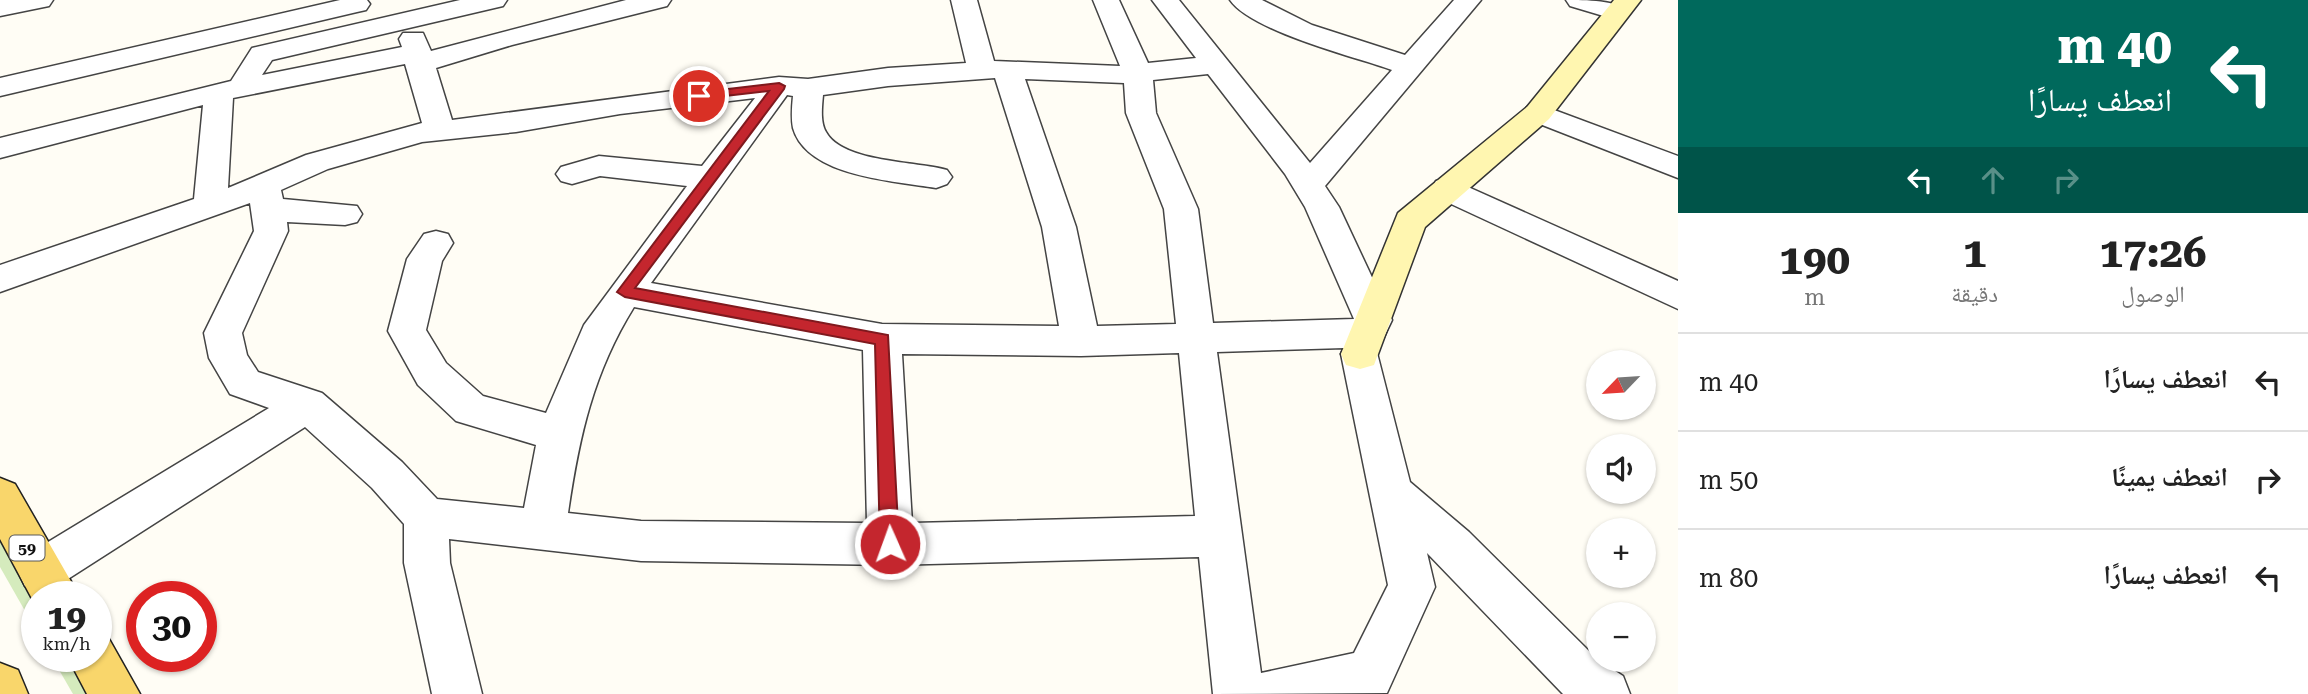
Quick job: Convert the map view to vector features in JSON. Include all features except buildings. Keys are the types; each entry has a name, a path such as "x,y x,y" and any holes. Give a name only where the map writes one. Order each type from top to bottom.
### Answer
{"main road":[{"name":"59","path":"0,498 46,581"},
{"path":"102,672 115,694"},
{"path":"0,688 3,694"}],"street":[{"path":"0,8 40,0"},
{"path":"0,87 360,10 409,20 494,0"},
{"path":"0,148 231,90 418,58 658,0"},
{"path":"964,0 1059,227 1081,341"},
{"path":"1106,0 1138,73 1141,113 1181,209 1238,694"},
{"path":"1166,0 1322,207 1367,336 1390,491 1412,586 1379,684 1271,694"},
{"path":"1243,0 1262,13 1294,27 1410,66"},
{"path":"1308,185 1468,0"},
{"path":"1579,0 1623,6"},
{"path":"1367,336 1410,221 1538,113 1623,6"},
{"path":"210,204 231,90 261,54 360,10"},
{"path":"409,20 440,131"},
{"path":"266,198 317,162 420,133 888,77 995,71 1112,75 1217,65"},
{"path":"794,87 809,130 819,147 843,159 936,177"},
{"path":"544,530 559,434 597,335 625,292 712,178 794,87"},
{"path":"1538,113 1678,168"},
{"path":"572,174 599,166 712,178"},
{"path":"1448,189 1678,296"},
{"path":"266,198 271,231 263,253 223,332 228,358 244,383 308,405 387,475 426,517 640,541 890,544 1218,536"},
{"path":"0,279 210,204 266,198 345,214"},
{"path":"436,243 425,259 407,331 432,374 470,408 559,434"},
{"path":"625,292 882,339 1081,341 1367,336"},
{"path":"882,339 890,544"},
{"path":"52,581 308,405"},
{"path":"1390,491 1453,547 1578,674 1605,694"},
{"path":"426,517 427,563 457,694"}],"green space":[{"path":"0,532 28,581 21,581 21,604 0,567"},
{"path":"60,672 82,672 95,694 73,694"}],"route":[{"path":"699,96 779,86 625,292 882,339 890,544"}]}
